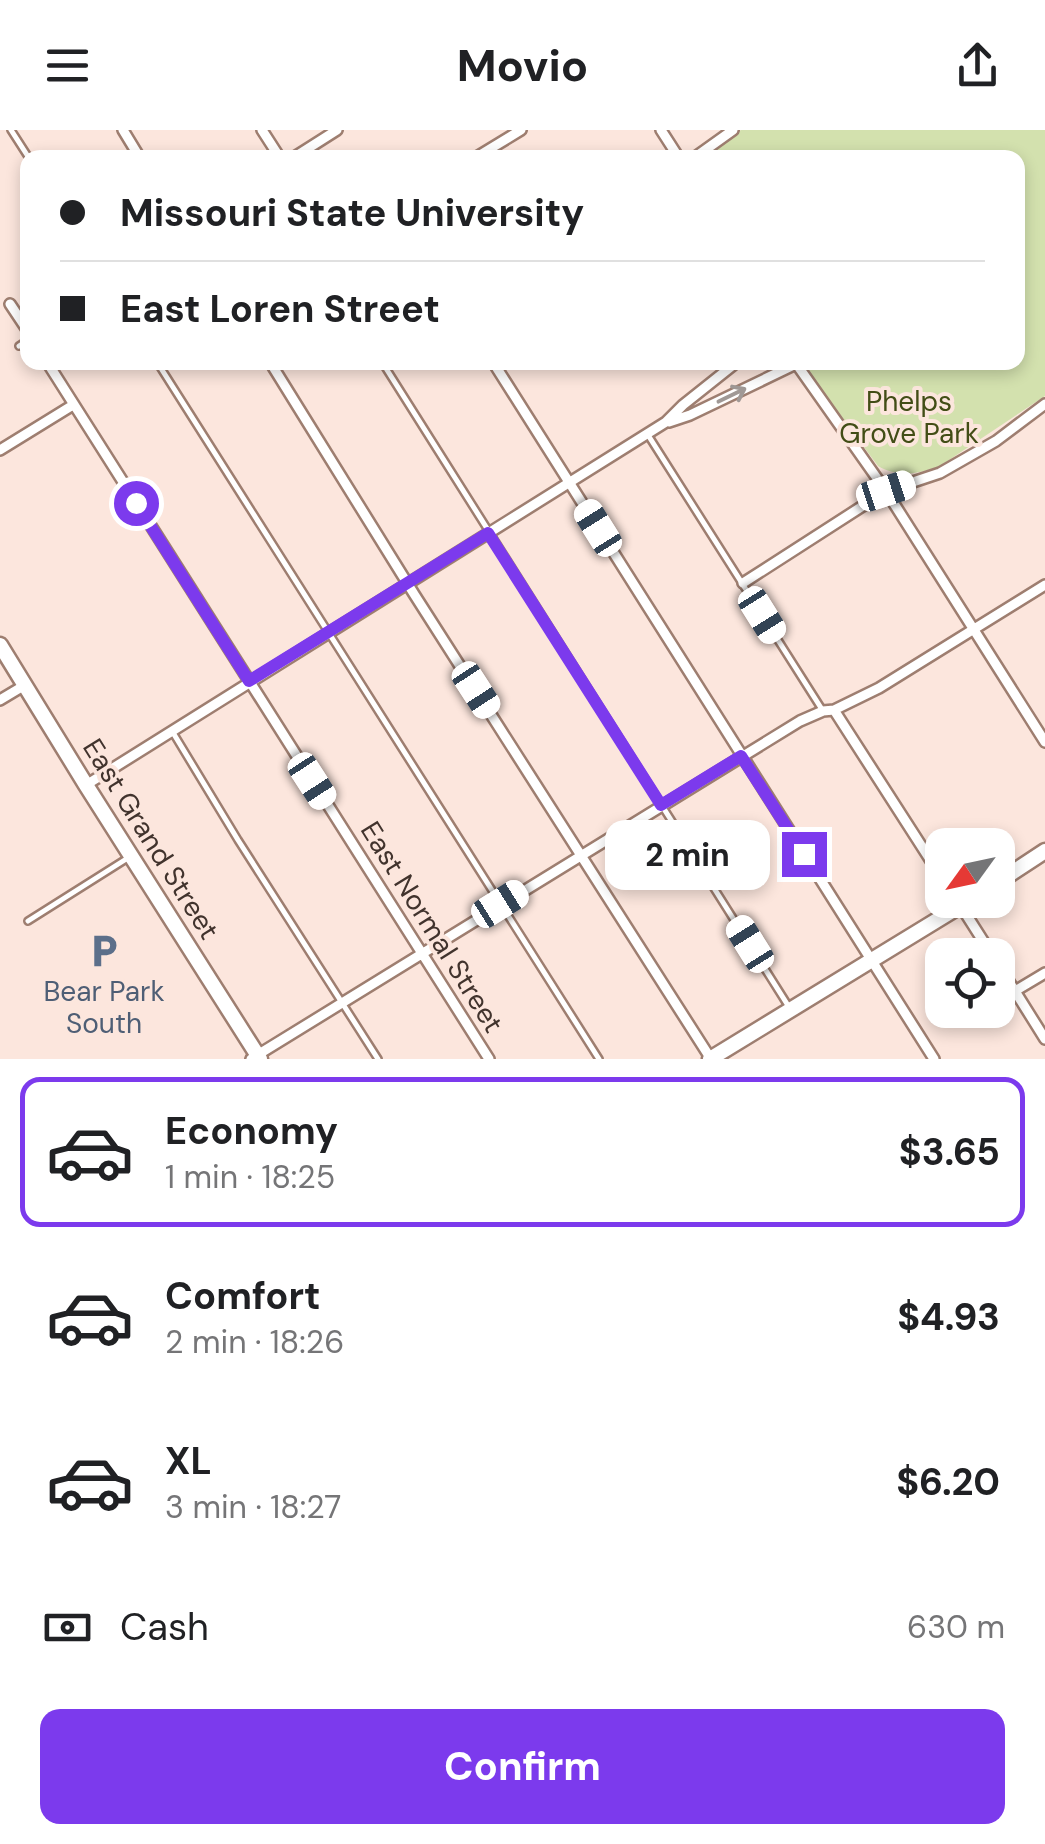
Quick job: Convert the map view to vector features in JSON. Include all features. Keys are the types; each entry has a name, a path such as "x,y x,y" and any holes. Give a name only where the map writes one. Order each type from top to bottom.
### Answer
{"main road":[{"name":"East Grand Street","path":"0,645 256,1058"},
{"path":"1015,871 1045,851"},
{"path":"710,1059 938,918"}],"street":[{"path":"306,150 337,130"},
{"path":"488,150 521,130"},
{"path":"705,150 732,130"},
{"path":"10,304 20,320"},
{"name":"East Normal Street","path":"52,370 489,1059"},
{"path":"275,370 710,1059"},
{"path":"498,370 934,1059"},
{"path":"86,785 648,434 727,370"},
{"path":"666,422 690,416 782,370"},
{"path":"801,370 886,491 1045,742"},
{"path":"742,583 886,491 940,473 996,441 1045,404"},
{"path":"0,450 74,405"},
{"path":"256,1058 800,720 878,688 1045,585"},
{"path":"0,700 25,685"},
{"path":"828,710 925,853"},
{"path":"1045,973 1015,992 1045,1039"}],"lane":[{"path":"162,370 600,1059"},
{"path":"387,370 791,1010"},
{"path":"648,434 828,710"},
{"path":"171,730 378,1059"},
{"path":"28,921 131,856"}],"green space":[{"name":"Phelps Grove Park","path":"741,130 1045,130 1045,396 940,466 909,474 878,466 806,370 1025,370 1025,150 710,150"}],"place":[{"name":"Bear Park South","path":"104,951"}],"route":[{"path":"136,503 249,681 488,533 661,805 741,756 804,854"}]}
